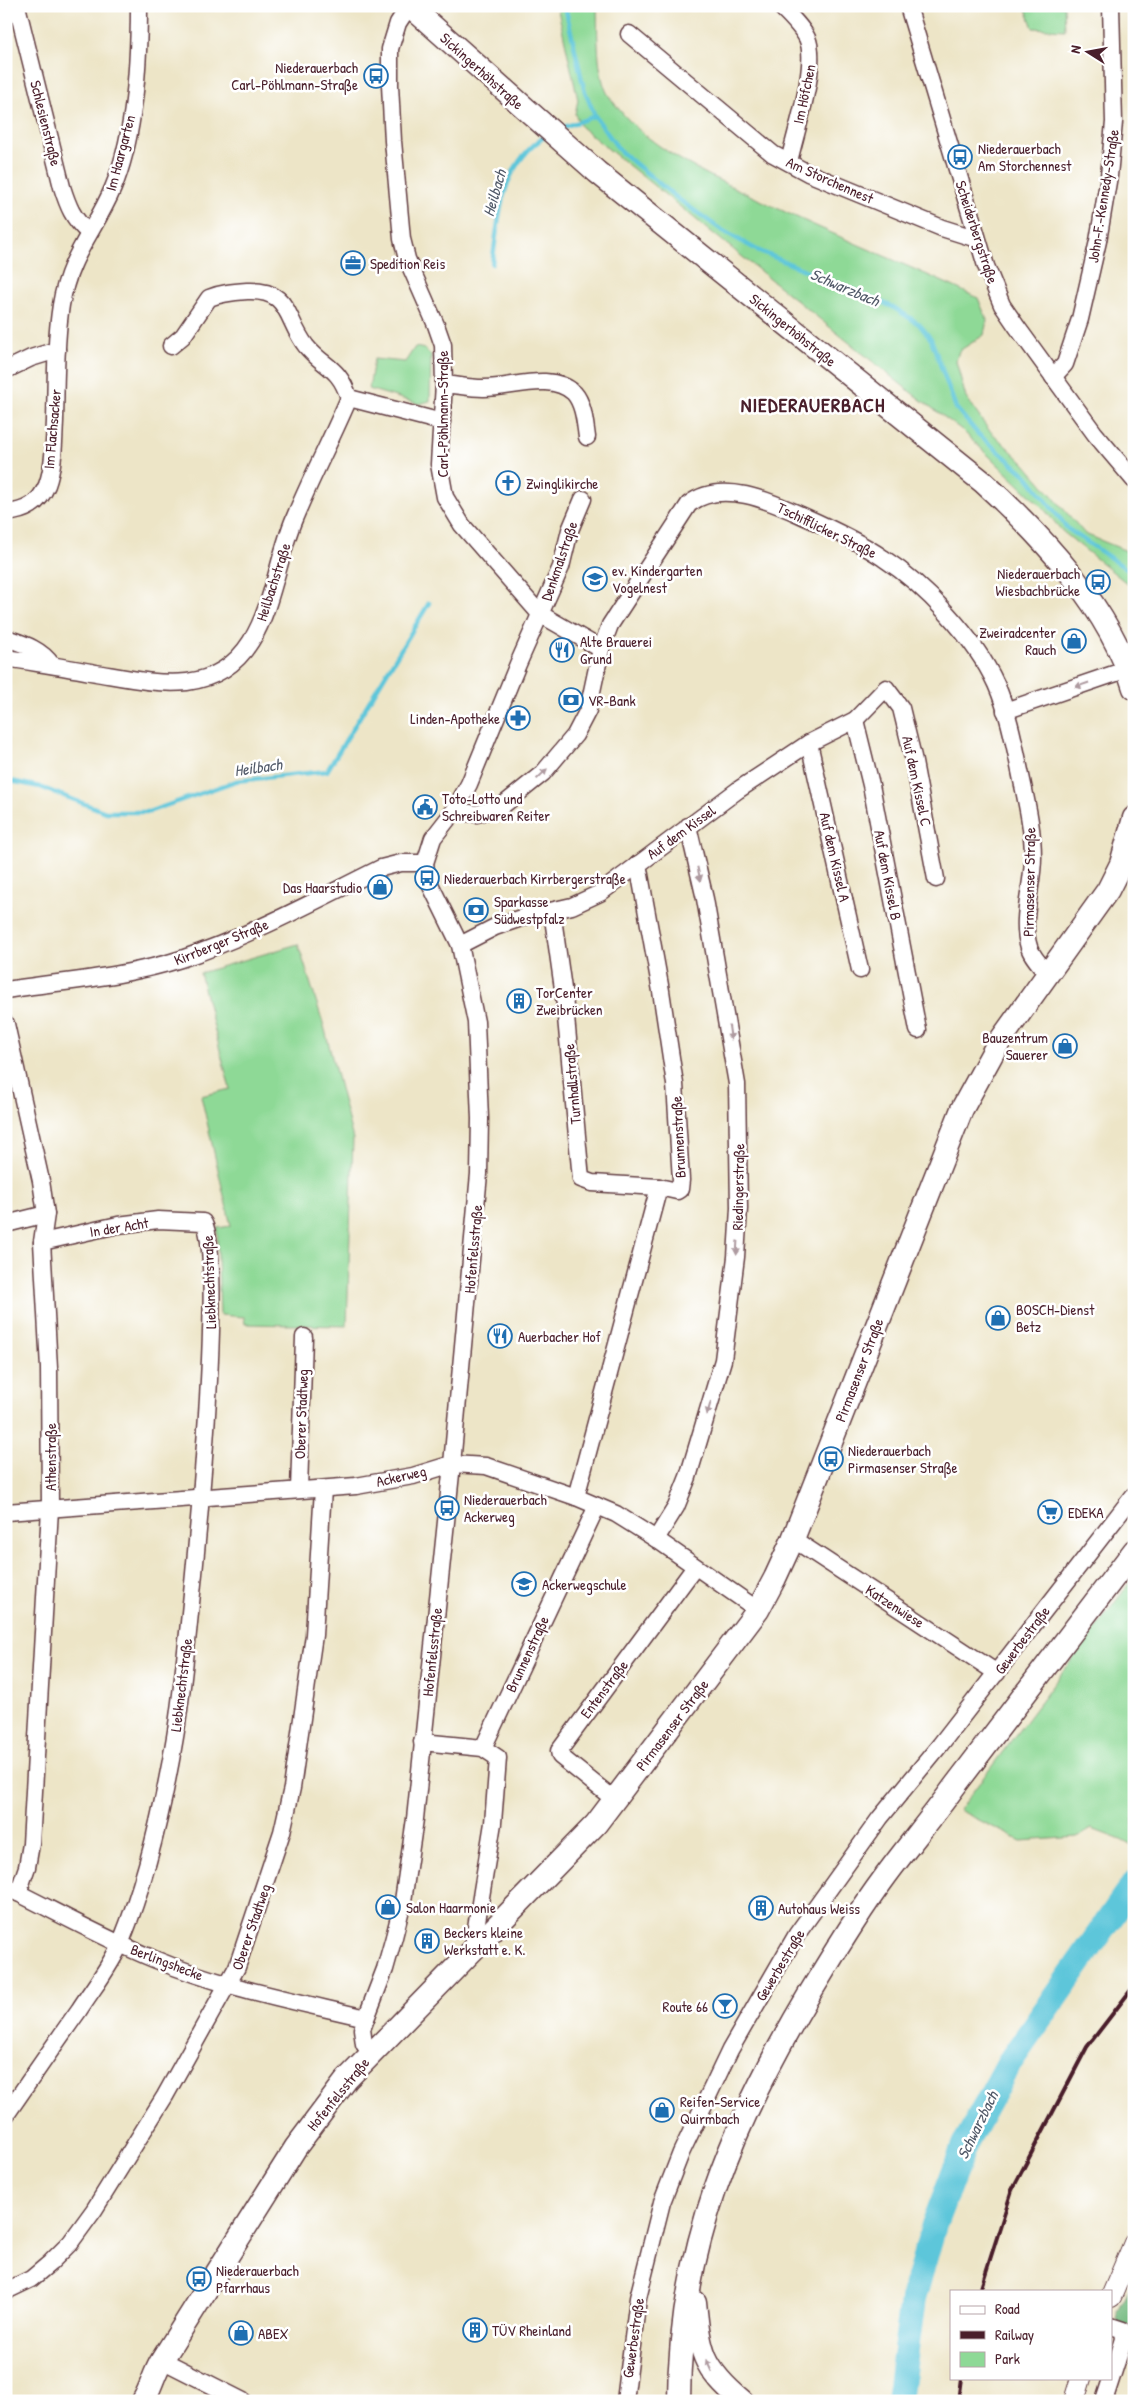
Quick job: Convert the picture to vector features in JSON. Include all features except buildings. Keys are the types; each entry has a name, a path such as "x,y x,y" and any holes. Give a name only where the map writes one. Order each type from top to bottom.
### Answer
{"main road":[{"name":"Sickingerhöhstraße","path":"409,6 558,140 983,482 1006,503 1061,564 1088,598 1108,627 1132,674"},
{"path":"1049,975 1108,890 1121,864 1133,824"},
{"name":"Pirmasenser Straße","path":"372,2054 572,1852 615,1800 758,1610 793,1539 962,1109 997,1045 1049,975"},
{"path":"679,2401 681,2347 693,2270 712,2193 731,2144 752,2098 791,2026 837,1949 881,1882 1134,1552"},
{"name":"Hofenfelsstraße","path":"145,2385 296,2147 328,2101 372,2054"},
{"path":"693,2270 701,2347 712,2374 742,2401"}],"street":[{"name":"Schlesienstraße","path":"17,6 64,194 76,222 88,232"},
{"name":"Im Haargarten","path":"57,350 58,324 66,281 88,232 114,187 124,152 136,83 139,6"},
{"name":"Carl-Pöhlmann-Straße","path":"409,6 394,35 389,65 399,211 407,259 443,345 444,384 439,464 445,498 462,525 540,614"},
{"name":"Im Höfchen","path":"780,6 798,25 807,38 812,61 789,162"},
{"name":"Scheiderbergstraße","path":"908,6 986,266 1002,305 1095,434 1134,480"},
{"name":"John-F.-Kennedy-Straße","path":"1053,377 1065,364 1080,319 1098,242 1109,176 1114,122 1111,6"},
{"name":"Am Storchennest","path":"630,34 773,154 808,173 896,209 978,239"},
{"path":"171,346 182,336 209,298 229,292 257,291 270,293 281,300 306,346 344,381 349,398 442,422"},
{"path":"6,370 30,358 57,350"},
{"name":"Im Flachsacker","path":"6,513 21,511 32,506 47,484 54,440 57,350"},
{"path":"444,384 482,388 534,383 559,385 574,394 578,400 583,412 587,437"},
{"name":"Heilbachstraße","path":"6,658 168,683 200,680 215,674 227,666 251,641 263,620 294,520 349,398"},
{"name":"Tschifflicker Straße","path":"454,811 477,814 502,806 520,794 558,757 575,735 588,710 601,650 610,625 689,504 702,495 716,493 765,500 820,524 884,558 906,575 935,603 969,642 996,684 1005,711"},
{"name":"Denkmalstraße","path":"583,499 570,530 561,567 540,614 601,650"},
{"path":"426,863 433,838 454,811 469,784 540,614"},
{"path":"6,638 28,645 42,653 52,665"},
{"path":"1005,711 1132,674"},
{"name":"Auf dem Kissel","path":"460,944 524,916 584,902 688,826 809,743 855,720 886,688"},
{"name":"Auf dem Kissel C","path":"886,688 901,708 913,758 936,879"},
{"name":"Pirmasenser Straße","path":"1005,711 1014,742 1031,828 1031,882 1026,932 1029,949 1049,975"},
{"name":"Auf dem Kissel B","path":"855,720 871,785 918,1030"},
{"name":"Auf dem Kissel A","path":"809,743 860,970"},
{"name":"Riedingerstraße","path":"656,1539 676,1507 688,1477 722,1360 736,1257 739,1208 737,1084 728,1021 705,899 688,826"},
{"name":"Kirrberger Straße","path":"6,990 147,968 181,959 243,936 381,868 401,863 426,863"},
{"name":"Hofenfelsstraße","path":"372,2054 362,2036 366,2018 386,1969 403,1902 415,1819 474,1238 480,1119 476,1022 460,944 427,878 426,863"},
{"name":"Brunnenstraße","path":"576,1497 659,1187 671,1191 680,1189 676,1103 661,991 638,864"},
{"name":"Turnhallstraße","path":"552,911 564,996 581,1179 592,1183 659,1187"},
{"name":"Athenstraße","path":"6,1024 41,1181 46,1214 42,1242 49,1368 50,1509 31,1844 27,1867 12,1890"},
{"path":"6,1224 46,1214"},
{"name":"In der Acht","path":"42,1242 118,1226 158,1220 198,1220"},
{"name":"Liebknechtstraße","path":"6,2115 94,1988 120,1944 151,1844 174,1743 201,1498 211,1318 209,1232 206,1225 198,1220"},
{"name":"Oberer Stadtweg","path":"299,1490 304,1337"},
{"name":"Ackerweg","path":"6,1512 323,1489 392,1480 452,1464 473,1464 500,1470 576,1497 633,1524 758,1610"},
{"name":"Oberer Stadtweg","path":"6,2291 31,2279 70,2243 122,2166 230,1984 260,1904 282,1832 292,1788 303,1727 314,1635 323,1489"},
{"name":"Gewerbestraße","path":"625,2401 638,2298 662,2202 681,2153 730,2050 798,1934 880,1818 997,1673 1134,1495"},
{"name":"Brunnenstraße","path":"483,1748 597,1506"},
{"name":"Katzenwiese","path":"793,1539 997,1673"},
{"name":"Entenstraße","path":"615,1800 560,1756 559,1751 695,1568"},
{"path":"422,1742 483,1748 498,1758 490,1849 472,1953"},
{"name":"Berlingshecke","path":"12,1890 120,1944 178,1968 230,1984 366,2018"},
{"path":"1112,2295 1134,2243"},
{"path":"1112,2378 1122,2349 1122,2329"},
{"path":"1074,2401 1081,2380"},
{"path":"1104,2401 1111,2380"},
{"path":"145,2385 243,2401"}],"green space":[{"path":"557,6 597,6 598,52 605,87 609,96 623,114 658,145 677,158 739,190 978,298 987,320 984,335 959,351 956,361 966,398 988,429 1024,463 1085,534 1134,554 1134,589 1062,531 1044,509 962,430 913,394 581,127 575,114 578,100"},
{"path":"1025,6 1064,6 1065,30 1033,28"},
{"path":"415,347 425,349 431,355 430,401 419,404 369,389 374,359 405,362"},
{"path":"298,944 324,1026 353,1139 347,1326 245,1324 244,1317 220,1315 217,1228 231,1226 201,1096 230,1089 200,973"},
{"path":"1134,1577 1134,1847 1092,1829 1077,1837 1021,1841 959,1810"},
{"path":"1134,2278 1134,2325 1120,2325 1116,2319 1117,2314"}],"waterway":[{"name":"Schwarzbach","path":"565,6 584,89 595,116 620,151 677,198 720,229 757,250 893,307 919,324 931,339 956,408 978,434 1027,476 1068,529 1134,574"},
{"name":"Heilbach","path":"558,129 595,116"},
{"name":"Heilbach","path":"492,264 497,227 505,192 511,176 531,147 547,135"},
{"name":"Heilbach","path":"6,780 40,787 106,812 148,812 236,781 327,771 429,603"},
{"name":"Schwarzbach","path":"899,2401 913,2299 934,2225 964,2146 1009,2063 1134,1884"}],"railway":[{"path":"980,2290 1012,2190 1087,2047 1134,1986"},
{"path":"958,2401 961,2380"}],"place":[{"name":"Niederauerbach Carl-Pöhlmann-Straße","path":"376,76"},
{"name":"Niederauerbach Am Storchennest","path":"960,157"},
{"name":"Spedition Reis","path":"353,263"},
{"name":"Zwinglikirche","path":"508,483"},
{"name":"ev. Kindergarten Vogelnest","path":"595,579"},
{"name":"Niederauerbach Wiesbachbrücke","path":"1098,582"},
{"name":"Zweiradcenter Rauch","path":"1074,641"},
{"name":"Alte Brauerei Grund","path":"562,650"},
{"name":"VR-Bank","path":"571,700"},
{"name":"Linden-Apotheke","path":"518,718"},
{"name":"Toto-Lotto und Schreibwaren Reiter","path":"425,807"},
{"name":"Niederauerbach Kirrbergerstraße","path":"427,878"},
{"name":"Das Haarstudio","path":"380,887"},
{"name":"Sparkasse Südwestpfalz","path":"476,910"},
{"name":"TorCenter Zweibrücken","path":"519,1001"},
{"name":"Bauzentrum Sauerer","path":"1065,1046"},
{"name":"BOSCH-Dienst Betz","path":"998,1318"},
{"name":"Auerbacher Hof","path":"500,1336"},
{"name":"Niederauerbach Pirmasenser Straße","path":"831,1459"},
{"name":"Niederauerbach Ackerweg","path":"447,1508"},
{"name":"EDEKA","path":"1050,1512"},
{"name":"Ackerwegschule","path":"524,1584"},
{"name":"Salon Haarmonie","path":"388,1907"},
{"name":"Autohaus Weiss","path":"761,1908"},
{"name":"Beckers kleine Werkstatt e. K.","path":"427,1941"},
{"name":"Route 66","path":"725,2006"},
{"name":"Reifen-Service Quirmbach","path":"662,2110"},
{"name":"Niederauerbach Pfarrhaus","path":"199,2279"},
{"name":"TÜV Rheinland","path":"475,2330"},
{"name":"ABEX","path":"241,2333"}],"district":[{"name":"NIEDERAUERBACH","path":"813,404"}]}
